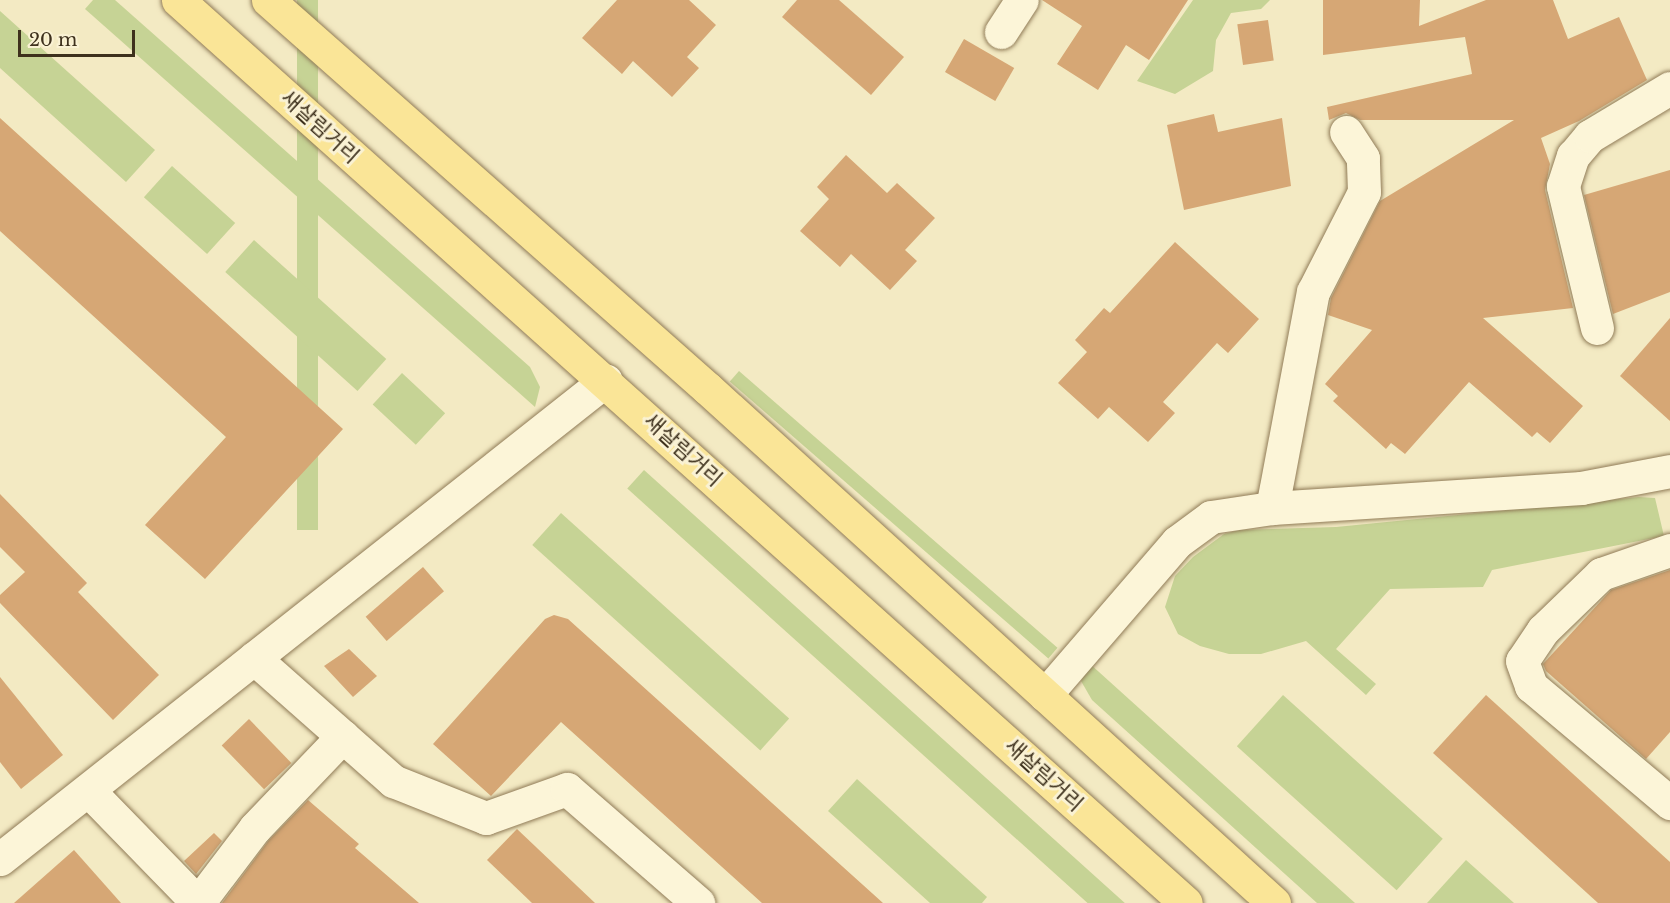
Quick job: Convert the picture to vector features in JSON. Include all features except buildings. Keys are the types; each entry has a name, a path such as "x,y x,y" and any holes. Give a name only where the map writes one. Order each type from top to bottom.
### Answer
{"main road":[{"name":"새살림거리","path":"178,0 606,380 1186,903"},
{"path":"268,0 707,388 1274,903"}],"street":[{"path":"1001,32 1022,0"},
{"path":"1597,328 1563,186 1573,156 1590,136 1670,88"},
{"path":"1272,508 1313,292 1364,192 1363,158 1346,132"},
{"path":"0,860 606,380"},
{"path":"1045,695 1177,542 1211,517 1272,508 1581,488 1668,479"},
{"path":"1670,550 1601,574 1544,630 1521,661 1531,686 1670,803"},
{"path":"254,658 393,781 486,818 567,789 698,903"},
{"path":"88,790 198,903 255,828 342,736"}],"green space":[{"path":"93,0 115,0 530,367 540,387 535,407 85,9"},
{"path":"297,0 318,0 318,530 297,530"},
{"path":"1193,0 1270,0 1261,9 1231,13 1216,40 1213,71 1175,94 1137,81"},
{"path":"0,11 155,150 126,182 0,68"},
{"path":"172,166 235,223 207,254 144,197"},
{"path":"254,240 386,359 358,391 225,272"},
{"path":"739,371 1057,648 1048,658 730,382"},
{"path":"402,373 445,413 416,445 373,404"},
{"path":"644,470 1125,903 1088,903 627,489"},
{"path":"1639,497 1655,498 1664,536 1492,570 1483,587 1390,589 1336,649 1376,684 1366,695 1306,641 1261,654 1229,654 1200,646 1178,634 1165,607 1175,576 1193,557 1224,534 1239,530 1336,527"},
{"path":"561,513 789,718 760,750 532,545"},
{"path":"1089,663 1355,903 1317,903 1092,700 1081,681"},
{"path":"1283,695 1443,839 1397,890 1237,746"},
{"path":"857,779 987,897 982,903 930,903 828,811"},
{"path":"1466,860 1514,903 1427,903"}]}
